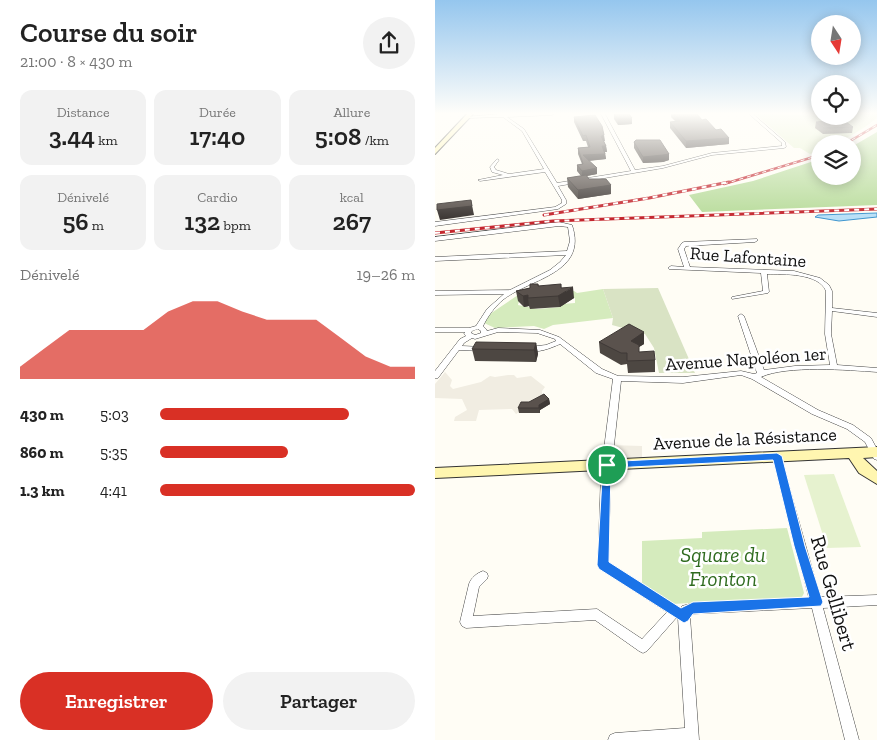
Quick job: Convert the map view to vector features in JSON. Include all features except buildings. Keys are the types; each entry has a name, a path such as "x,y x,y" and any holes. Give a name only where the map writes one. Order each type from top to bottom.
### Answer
{"main road":[{"name":"Avenue de la Résistance","path":"435,473 606,468 876,455"},
{"path":"854,456 877,479"},
{"name":"Avenue de la Résistance","path":"435,479 606,468"}],"street":[{"path":"435,224 562,206 565,200 534,149"},
{"path":"621,149 634,172"},
{"path":"555,185 672,165 712,154 768,149"},
{"path":"497,160 491,168 498,173 509,176"},
{"path":"479,180 547,170"},
{"path":"435,239 559,224 570,226 572,238 570,253 564,263 554,271 512,292 488,312 478,337 469,333 435,330"},
{"path":"687,267 681,249 684,244 755,240"},
{"path":"435,259 570,253"},
{"name":"Rue Lafontaine","path":"671,268 687,267 794,273 818,280 827,286 829,291 828,334 834,367"},
{"path":"734,298 766,292 764,271"},
{"path":"435,293 512,292"},
{"path":"828,309 877,315"},
{"path":"741,316 758,375 815,412 850,427 868,440 876,455"},
{"path":"481,330 528,329 547,334 561,341 599,371 617,378 606,468 603,565 679,614"},
{"path":"435,376 469,333"},
{"path":"521,349 540,349 561,341"},
{"path":"457,348 490,349"},
{"name":"Avenue Napoléon 1er","path":"617,378 683,380 730,373 758,375 834,367 877,370"},
{"name":"Rue Gellibert","path":"778,460 799,546 817,602 852,740"},
{"path":"483,576 474,584 466,622 597,614 643,647 679,614 693,608 877,600"},
{"path":"615,740 691,737 679,614"}],"green space":[{"path":"801,149 811,149 810,154"},
{"path":"861,149 877,149 877,205 702,212 689,195 753,181 811,162 811,185 861,185"},
{"path":"658,288 695,373 659,373 654,348 645,334 612,325 613,318 603,289"},
{"path":"603,289 613,318 553,325 544,329 534,326 495,328 484,323 487,316 524,291 574,291 577,293","holes":["575,298 575,303 562,304 561,307 538,309 518,305 519,301"]},
{"path":"834,474 861,547 827,548 804,475"},
{"name":"Square du Fronton","path":"787,528 804,593 802,597 672,604 642,584 642,541 702,538 702,532"}],"shaded area":[{"path":"445,372 452,380 450,386 453,389 481,382 490,376 508,375 514,375 517,378 531,376 545,387 542,391 542,397 516,414 512,409 479,410 476,421 454,421 455,417 467,410 462,399 435,398 435,384"},
{"path":"609,445 642,446 642,463 607,465"}],"water":[{"path":"877,213 877,217 839,221 815,217 818,215"}],"railway":[{"path":"724,184 811,158"},
{"path":"544,215 649,198 729,182"},
{"path":"435,233 553,221 877,209"}],"route":[{"path":"777,456 799,546 817,602 693,608 687,610 684,617 603,565 607,465 777,456"}]}
